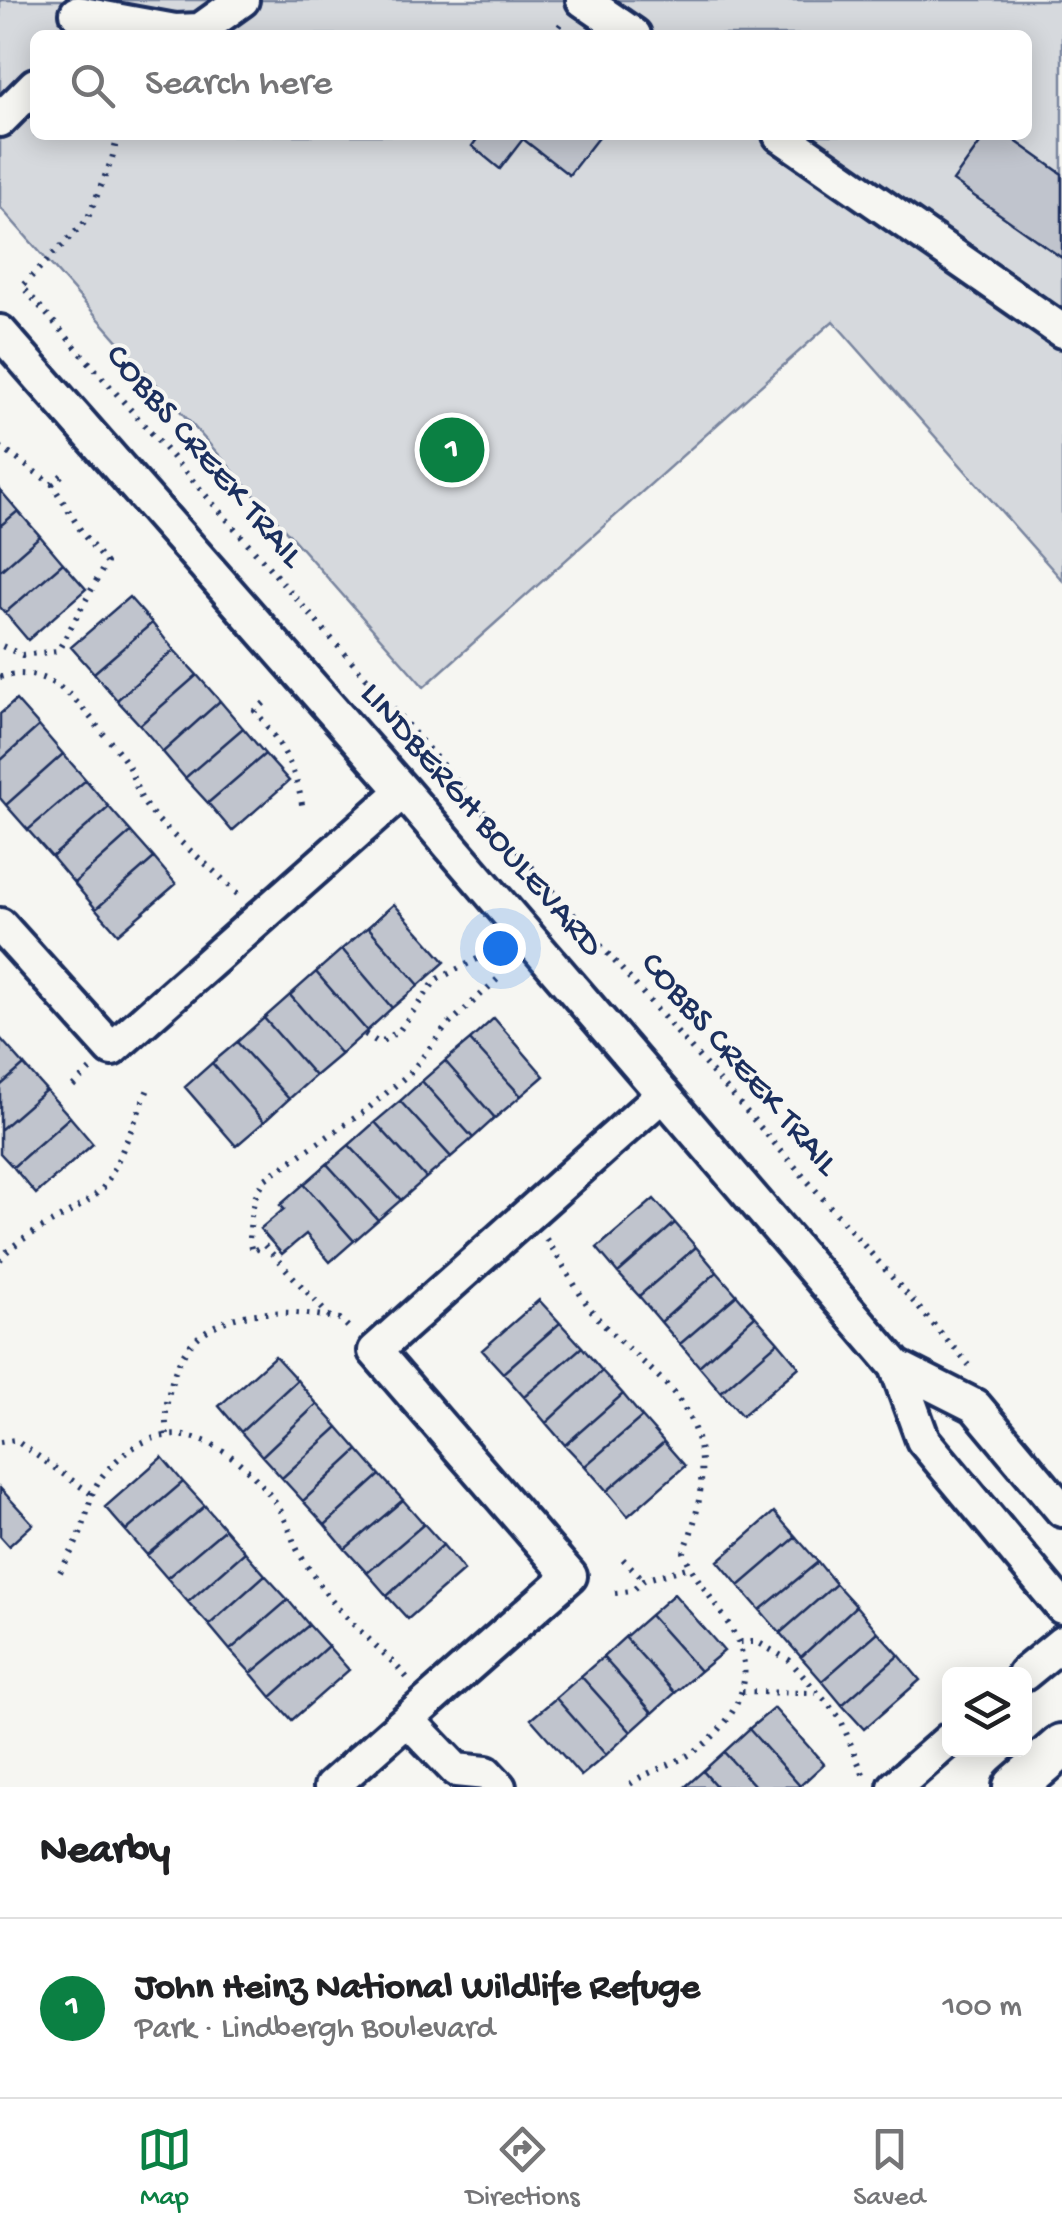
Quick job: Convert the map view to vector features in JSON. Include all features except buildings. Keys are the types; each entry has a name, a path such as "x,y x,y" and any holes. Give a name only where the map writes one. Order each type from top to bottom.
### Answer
{"main road":[{"path":"1014,1787 1062,1746"}],"street":[{"path":"200,30 242,0"},
{"path":"583,0 627,30"},
{"path":"75,16 169,30"},
{"path":"0,120 30,90"},
{"path":"787,140 1062,331"},
{"name":"LINDBERGH BOULEVARD","path":"0,332 403,792 896,1366 923,1440 1062,1607"},
{"path":"0,925 112,1049 403,792"},
{"path":"331,1787 570,1576 375,1351 663,1094"},
{"name":"LINDBERGH BOULEVARD","path":"896,1366 974,1406 1062,1510"},
{"path":"1032,1667 1062,1643"},
{"path":"408,1720 454,1779 486,1773 499,1787"},
{"path":"895,1787 942,1746"}],"path":[{"name":"COBBS CREEK TRAIL","path":"117,140 87,220 22,286 970,1367"},
{"path":"0,447 52,484 106,563 58,651 28,655 0,645"},
{"path":"52,484 63,474"},
{"path":"27,674 28,655"},
{"path":"0,677 27,674 52,680 78,700 128,766 141,801 168,834 224,879"},
{"path":"264,703 255,711 276,735 300,785 303,811"},
{"path":"365,1034 379,1043 399,1031 436,980 485,955"},
{"path":"330,1317 264,1244 252,1252 249,1240 255,1196 265,1179 365,1110 410,1073 446,1027 502,975"},
{"path":"0,1260 6,1248 48,1228 103,1188 148,1090"},
{"path":"0,1236 6,1248"},
{"path":"557,1254 595,1316 673,1392 688,1416 701,1451 703,1487 698,1515 684,1552 740,1642 745,1657 746,1683 733,1714 693,1752 642,1774 626,1787"},
{"path":"167,1436 164,1409 176,1368 189,1344 207,1327 242,1315 330,1317 340,1319 375,1351"},
{"path":"60,1572 81,1532 90,1493 130,1449 158,1436 180,1434 212,1442 241,1462 278,1507 324,1591 348,1621 393,1661"},
{"path":"0,1442 15,1440 90,1493"},
{"path":"623,1560 644,1580"},
{"path":"616,1593 632,1591 644,1580 690,1567"},
{"path":"740,1642 756,1642 788,1660 840,1718 864,1774"},
{"path":"742,1692 818,1694"}],"shaded area":[{"path":"0,0 1062,0 1062,580 833,321 424,687 0,207"}],"place":[{"name":"John Heinz National Wildlife Refuge","path":"452,450"}]}
